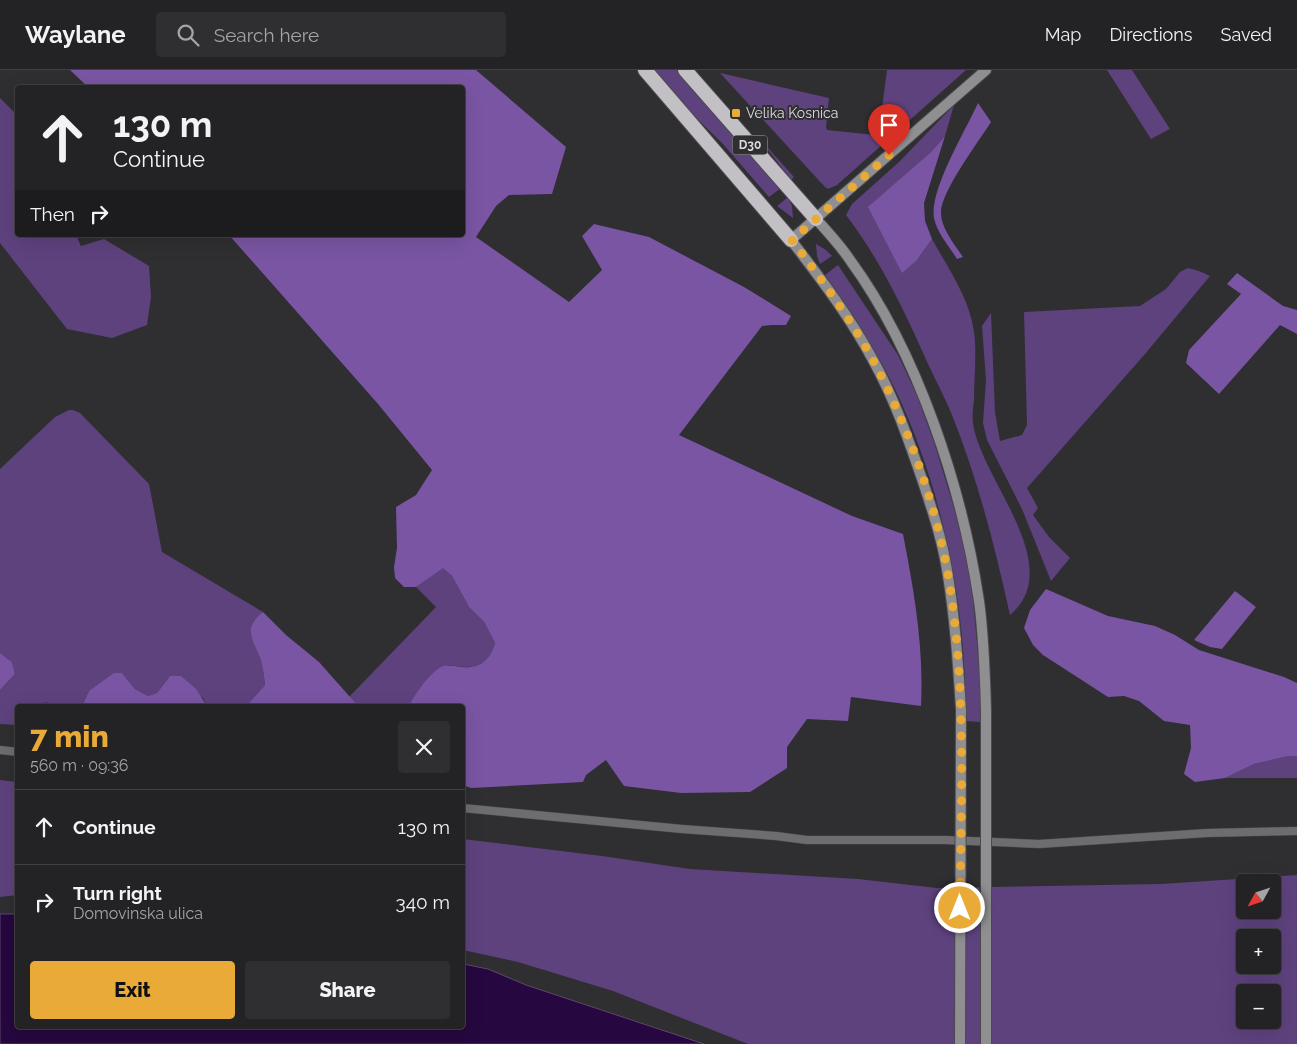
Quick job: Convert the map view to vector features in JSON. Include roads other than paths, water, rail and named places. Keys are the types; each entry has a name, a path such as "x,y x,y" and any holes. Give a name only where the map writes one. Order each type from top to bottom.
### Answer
{"highway":[{"name":"D30","path":"645,70 792,240"},
{"name":"D30","path":"684,70 816,219"}],"main road":[{"path":"960,1044 961,710 957,652 947,569 931,506 913,450 890,395 861,339 834,296 792,240 986,70"},
{"path":"816,219 850,260 874,297 902,349 930,414 954,486 974,573 984,656 986,710 986,1044"}],"street":[{"path":"0,750 15,752"},
{"path":"465,808 807,840 945,840 1039,844 1199,833 1297,831"}],"place":[{"name":"Velika Kosnica","path":"736,113"}]}
